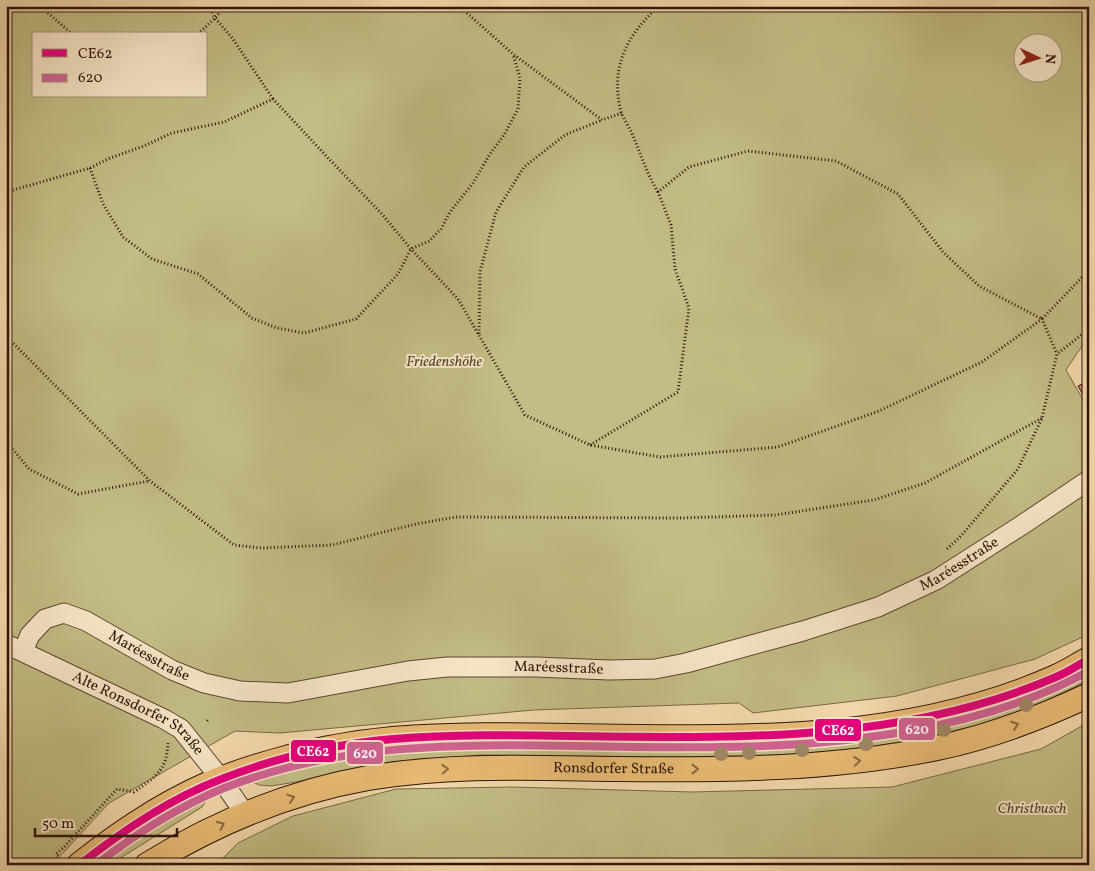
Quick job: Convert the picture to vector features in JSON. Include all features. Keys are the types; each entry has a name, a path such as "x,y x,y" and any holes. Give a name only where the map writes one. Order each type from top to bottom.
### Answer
{"main road":[{"name":"Ronsdorfer Straße","path":"68,860 108,842 150,814 183,796 221,779 281,760 318,751 391,739 455,736 759,736 831,732 876,727 938,716 971,707 1057,676 1089,659"},
{"name":"Ronsdorfer Straße","path":"147,865 203,832 245,814 311,791 368,778 422,771 470,768 779,768 877,758 938,748 1002,730 1066,706 1089,695"}],"street":[{"name":"Maréesstraße","path":"15,647 45,619 64,613 86,621 172,670 204,683 240,691 288,693 408,671 447,667 655,669 686,663 794,634 878,608 936,580 1089,480"},
{"name":"Alte Ronsdorfer Straße","path":"15,647 181,729 221,779 245,814"}],"path":[{"path":"40,6 70,32"},
{"path":"209,6 215,18 233,39 273,99 381,213 411,249 458,299 525,415 590,445 660,457 778,447 879,410 982,362 1042,319 1089,270"},
{"path":"200,32 225,6"},
{"path":"459,6 513,54 602,120"},
{"path":"590,445 678,392 689,308 676,268 671,225 622,113 617,83 625,48 644,19 659,6"},
{"path":"90,168 103,204 123,236 152,258 198,274 252,318 277,328 304,333 356,319 398,274 411,249 429,241 441,229 450,212 473,183 504,135 518,109 520,78 513,54"},
{"path":"6,192 90,168 172,133 224,122 273,99"},
{"path":"479,335 480,272 496,212 524,167 565,135 622,113"},
{"path":"658,192 689,167 748,151 836,161 898,194 942,252 979,286 1042,319 1057,354 1042,418 1018,469 961,536 943,552"},
{"path":"1057,354 1089,329"},
{"path":"6,336 150,481 234,545 262,548 332,545 416,524 456,517 681,518 775,515 874,500 925,484 1042,418"},
{"path":"6,441 29,469 78,494 150,481"},
{"path":"68,860 56,854 117,789 134,792 149,782 159,773 166,762 168,752 172,750"}],"green space":[{"name":"Friedenshöhe","path":"6,6 1089,6 1089,339 1086,340 1066,370 1089,410 1089,634 1035,659 897,696 753,713 739,703 534,710 279,733 235,731 109,803 52,865 6,865"},
{"path":"1089,675 1089,680 1035,706 974,726 919,739 858,749 782,755 677,757 481,755 380,765 271,786 259,785 252,780 318,763 380,754 437,749 536,747 700,750 787,748 858,742 913,733 976,719 1027,702"},
{"name":"Christbusch","path":"1089,722 1089,865 216,865 238,843 293,816 396,789 512,787 692,792 892,787 1041,749"},
{"path":"206,799 206,801 202,807 122,857 113,865 97,865 174,815"}],"building":[{"path":"1089,383 1089,405 1078,386 1082,384 1083,387"}],"transit line":[{"name":"CE62","path":"79,865 113,839 185,795 244,770 307,752 372,741 438,736 757,736 879,725 939,714 998,699 1056,677 1089,659"},
{"name":"620","path":"96,865 157,822 207,795 267,773 311,762 354,754 398,749 487,745 743,747 826,742 931,727 1001,709 1046,692 1089,671"}]}
